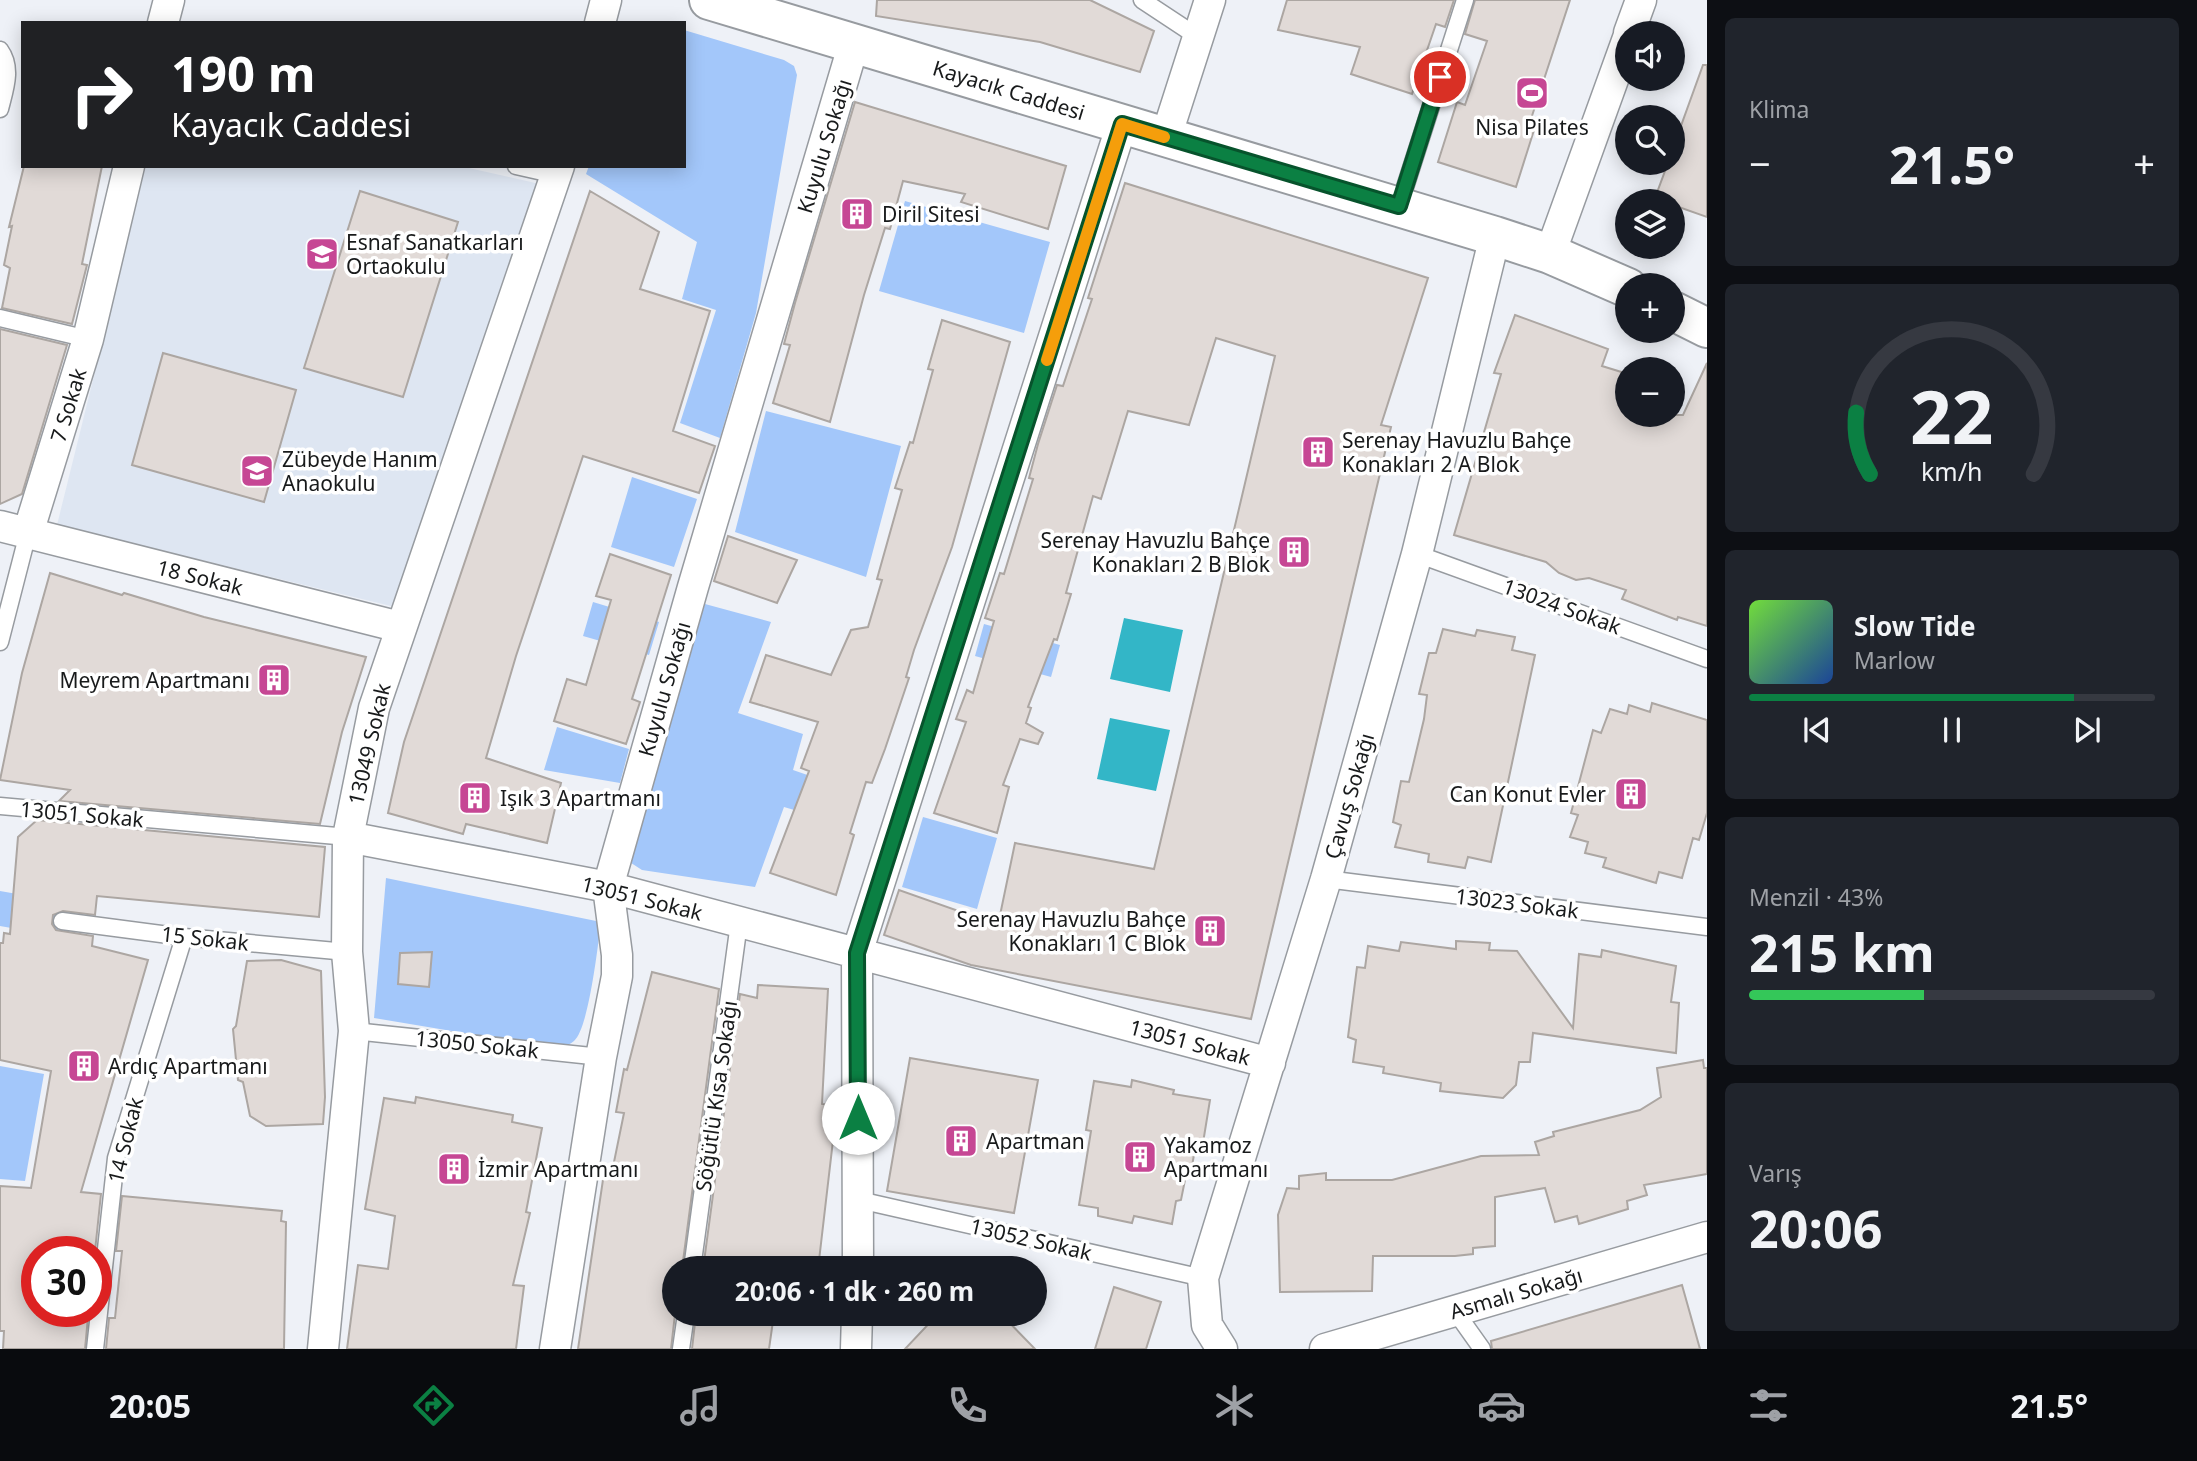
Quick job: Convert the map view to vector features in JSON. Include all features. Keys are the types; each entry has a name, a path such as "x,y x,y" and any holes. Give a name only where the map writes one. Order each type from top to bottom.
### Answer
{"main road":[{"name":"Kayacık Caddesi","path":"709,0 1399,206 1550,254 1615,282"},
{"path":"1685,317 1707,328"}],"street":[{"path":"164,21 169,0"},
{"path":"601,21 607,0"},
{"path":"1166,137 1210,0"},
{"path":"1633,21 1641,0"},
{"name":"Kuyulu Sokağı","path":"555,1349 601,1057 617,976 618,955 607,887 854,43"},
{"path":"1550,254 1615,74"},
{"path":"858,1256 857,953 1122,124"},
{"name":"7 Sokak","path":"14,530 89,339 128,168"},
{"name":"13049 Sokak","path":"323,1349 354,1031 347,952 348,837 374,708 557,171"},
{"name":"Çavuş Sokağı","path":"1222,1349 1207,1325 1203,1278 1326,878 1417,554 1495,236"},
{"name":"18 Sokak","path":"14,530 400,627"},
{"name":"13051 Sokak","path":"348,837 607,887 1270,1063"},
{"name":"Asmalı Sokağı","path":"1325,1349 1707,1237"},
{"path":"856,1349 857,1326"}],"lane":[{"path":"1142,0 1198,37"},
{"path":"1399,206 1465,0"},
{"path":"0,50 7,64 8,76 0,109"},
{"path":"532,168 557,171"},
{"path":"0,318 89,339"},
{"name":"7 Sokak","path":"0,642 14,530"},
{"name":"13024 Sokak","path":"1417,554 1707,659"},
{"name":"13051 Sokak","path":"0,806 348,837"},
{"name":"13023 Sokak","path":"1326,878 1707,927"},
{"name":"15 Sokak","path":"62,921 347,952"},
{"name":"Söğütlü Kısa Sokağı","path":"694,1256 739,923"},
{"name":"14 Sokak","path":"95,1349 116,1158 184,936"},
{"name":"13050 Sokak","path":"354,1031 601,1057"},
{"name":"13052 Sokak","path":"859,1200 1203,1278"},
{"path":"1455,1311 1482,1349"},
{"path":"681,1349 684,1326"}],"shaded area":[{"path":"686,31 784,60 794,66 797,75 756,313 720,438 680,423 716,310 682,299 697,242 586,174 588,168 686,168"},
{"path":"146,168 469,168 544,185 395,607 57,525"},
{"path":"905,201 1050,242 1024,333 879,291"},
{"path":"766,411 901,446 866,577 735,532"},
{"path":"632,477 697,499 674,567 611,547"},
{"path":"593,602 659,622 649,655 583,636"},
{"path":"705,604 771,622 738,713 803,734 793,770 862,794 852,827 784,807 755,887 642,870 628,861 630,845"},
{"path":"1124,618 1183,630 1170,692 1110,679"},
{"path":"984,624 1060,645 1051,677 975,656"},
{"path":"1110,718 1170,730 1156,791 1097,779"},
{"path":"557,727 629,749 620,783 544,770"},
{"path":"923,817 997,838 977,909 902,887"},
{"path":"386,878 601,922 588,1003 584,1020 574,1041 565,1046 548,1047 374,1018"},
{"path":"0,891 63,902 57,936 0,926"},
{"path":"0,1066 44,1074 25,1181 0,1179"}],"building":[{"path":"877,0 1090,0 1154,31 1140,72 1040,42 876,16"},
{"path":"1287,0 1454,0 1445,27 1436,24 1412,94 1351,74 1360,47 1278,30"},
{"path":"1475,0 1570,0 1529,125 1535,127 1516,187 1438,162 1457,102 1465,105 1487,41 1465,34"},
{"path":"1703,65 1707,65 1707,217 1685,209 1685,189 1658,189 1664,175 1685,175 1685,115"},
{"path":"855,102 1066,166 1048,229 961,202 965,194 903,181 890,229 885,228 864,295 830,422 773,403 790,345 784,344 795,303"},
{"path":"24,168 102,168 82,264 87,265 72,324 2,308 10,268 4,265 12,226 9,227"},
{"path":"1125,183 1428,278 1381,425 1391,427 1251,1019 971,965 884,935 899,890 998,925 1015,843 1154,869 1275,356 1216,338 1189,425 1128,411 1101,499 1093,496 1066,593 1071,594 1057,640 1054,639 1028,707 1031,708 1026,723 1043,733 1038,744 1020,739 1003,785 1009,787 997,833 934,813 966,722 956,719 967,690 973,693 994,621 985,618 1000,573 1004,574 1033,479 1029,478 1038,444 1057,385 1063,386 1092,299 1088,298"},
{"name":"Esnaf Sanatkarları Ortaokulu","path":"360,191 458,222 403,397 304,368"},
{"path":"590,191 659,232 640,289 710,311 673,431 715,446 699,493 583,456 516,656 486,758 561,783 547,843 466,824 463,834 388,813 404,742"},
{"path":"1515,315 1608,349 1602,366 1615,370 1615,427 1685,427 1685,411 1707,363 1707,626 1678,617 1677,620 1622,599 1626,590 1589,578 1576,580 1559,573 1546,562 1454,535 1501,374 1494,373"},
{"path":"942,320 1010,342 952,547 914,650 906,677 909,678 885,749 872,783 866,782 850,833 854,835 836,895 770,873 809,771 801,768 818,722 750,702 766,655 831,675 851,630 868,627 882,580 877,579 902,490 895,488 910,442 913,443 933,370 928,369"},
{"path":"0,329 67,345 22,494 0,504"},
{"name":"Zübeyde Hanım Anaokulu","path":"163,353 296,390 264,502 132,465"},
{"path":"728,536 797,560 777,603 714,581"},
{"path":"610,554 671,575 632,699 640,702 626,744 554,721 567,679 586,685 611,600 596,596"},
{"path":"50,573 204,617 366,657 342,732 320,824 59,801 70,790 0,780 22,673"},
{"path":"1443,629 1475,636 1477,630 1515,637 1512,650 1535,655 1491,862 1468,857 1465,868 1428,862 1429,854 1395,847 1401,825 1393,822 1401,781 1409,782 1424,719 1427,695 1419,694 1429,653 1436,653"},
{"name":"Can Konut Evler","path":"1652,703 1707,720 1707,813 1699,840 1693,838 1682,878 1659,872 1656,883 1603,867 1606,858 1585,853 1588,842 1570,837 1578,815 1571,813 1593,730 1601,733 1610,709 1627,714 1629,705 1650,712"},
{"path":"37,820 325,847 319,917 97,896 95,915 63,911 53,915 52,924 56,930 93,936 92,946 148,960 81,1192 101,1194 97,1236 21,1236 21,1327 87,1327 85,1349 3,1349 4,1331 0,1331 0,1186 31,1188 51,1071 0,1060 0,943 3,943 4,933 10,934 18,837"},
{"path":"1456,941 1490,943 1489,950 1517,951 1573,1028 1579,954 1601,957 1602,950 1676,966 1671,1002 1679,1003 1676,1053 1533,1033 1530,1062 1519,1062 1516,1085 1503,1098 1440,1091 1441,1083 1383,1073 1384,1067 1353,1062 1356,1040 1348,1037 1357,967 1365,968 1368,946 1399,951 1401,942 1456,949"},
{"path":"432,952 429,987 398,984 400,953"},
{"name":"Ardıç Apartmanı","path":"281,960 321,971 325,1097 323,1124 266,1126 250,1116 243,1082 238,1080 233,1029 236,1026 247,961"},
{"path":"652,972 719,989 684,1256 662,1256 662,1326 674,1326 671,1349 578,1349 605,1166 613,1167 624,1113 616,1112 624,1069 627,1070"},
{"path":"758,985 828,989 822,1104 837,1106 820,1256 705,1256 740,994 757,998"},
{"name":"Apartman","path":"910,1058 1038,1080 1014,1213 887,1191"},
{"path":"1703,1060 1704,1068 1707,1068 1707,1174 1644,1185 1647,1195 1627,1201 1628,1209 1579,1224 1577,1216 1555,1222 1545,1188 1495,1197 1495,1246 1473,1248 1473,1254 1455,1256 1373,1256 1372,1291 1280,1292 1278,1215 1287,1188 1299,1189 1299,1176 1326,1173 1326,1180 1392,1180 1481,1156 1539,1155 1535,1142 1554,1136 1553,1132 1640,1110 1661,1097 1657,1068"},
{"name":"Yakamoz Apartmanı","path":"1132,1080 1174,1090 1173,1094 1210,1100 1202,1149 1195,1149 1192,1166 1188,1165 1181,1200 1176,1201 1172,1224 1134,1216 1132,1223 1098,1216 1098,1208 1079,1205 1091,1131 1086,1130 1094,1081 1131,1087"},
{"path":"416,1097 513,1115 512,1122 542,1128 526,1212 530,1213 513,1285 524,1286 516,1349 347,1349 358,1265 388,1269 395,1216 365,1209 384,1098 415,1103"},
{"path":"122,1196 282,1211 281,1221 286,1222 284,1349 106,1349 108,1327 112,1327 112,1318 115,1318 122,1251 116,1251"},
{"path":"1682,1285 1700,1349 1492,1349 1491,1341"},
{"path":"1114,1287 1161,1302 1146,1349 1095,1349"},
{"path":"695,1326 772,1326 769,1349 692,1349"},
{"path":"927,1326 1013,1326 1035,1349 905,1349"}],"slow traffic":[{"path":"1047,360 1122,124 1164,137"}],"place":[{"name":"Nisa Pilates","path":"1532,93"},
{"name":"Diril Sitesi","path":"857,214"},
{"name":"Esnaf Sanatkarları Ortaokulu","path":"322,254"},
{"name":"Serenay Havuzlu Bahçe Konakları 2 A Blok","path":"1318,452"},
{"name":"Zübeyde Hanım Anaokulu","path":"257,471"},
{"name":"Serenay Havuzlu Bahçe Konakları 2 B Blok","path":"1294,552"},
{"name":"Meyrem Apartmanı","path":"274,680"},
{"name":"Can Konut Evler","path":"1631,794"},
{"name":"Işık 3 Apartmanı","path":"475,798"},
{"name":"Serenay Havuzlu Bahçe Konakları 1 C Blok","path":"1210,931"},
{"name":"Ardıç Apartmanı","path":"84,1066"},
{"name":"Apartman","path":"961,1141"},
{"name":"Yakamoz Apartmanı","path":"1140,1157"},
{"name":"İzmir Apartmanı","path":"454,1169"}],"route":[{"path":"858,1118 857,953 1122,124 1399,206 1440,77"}]}
